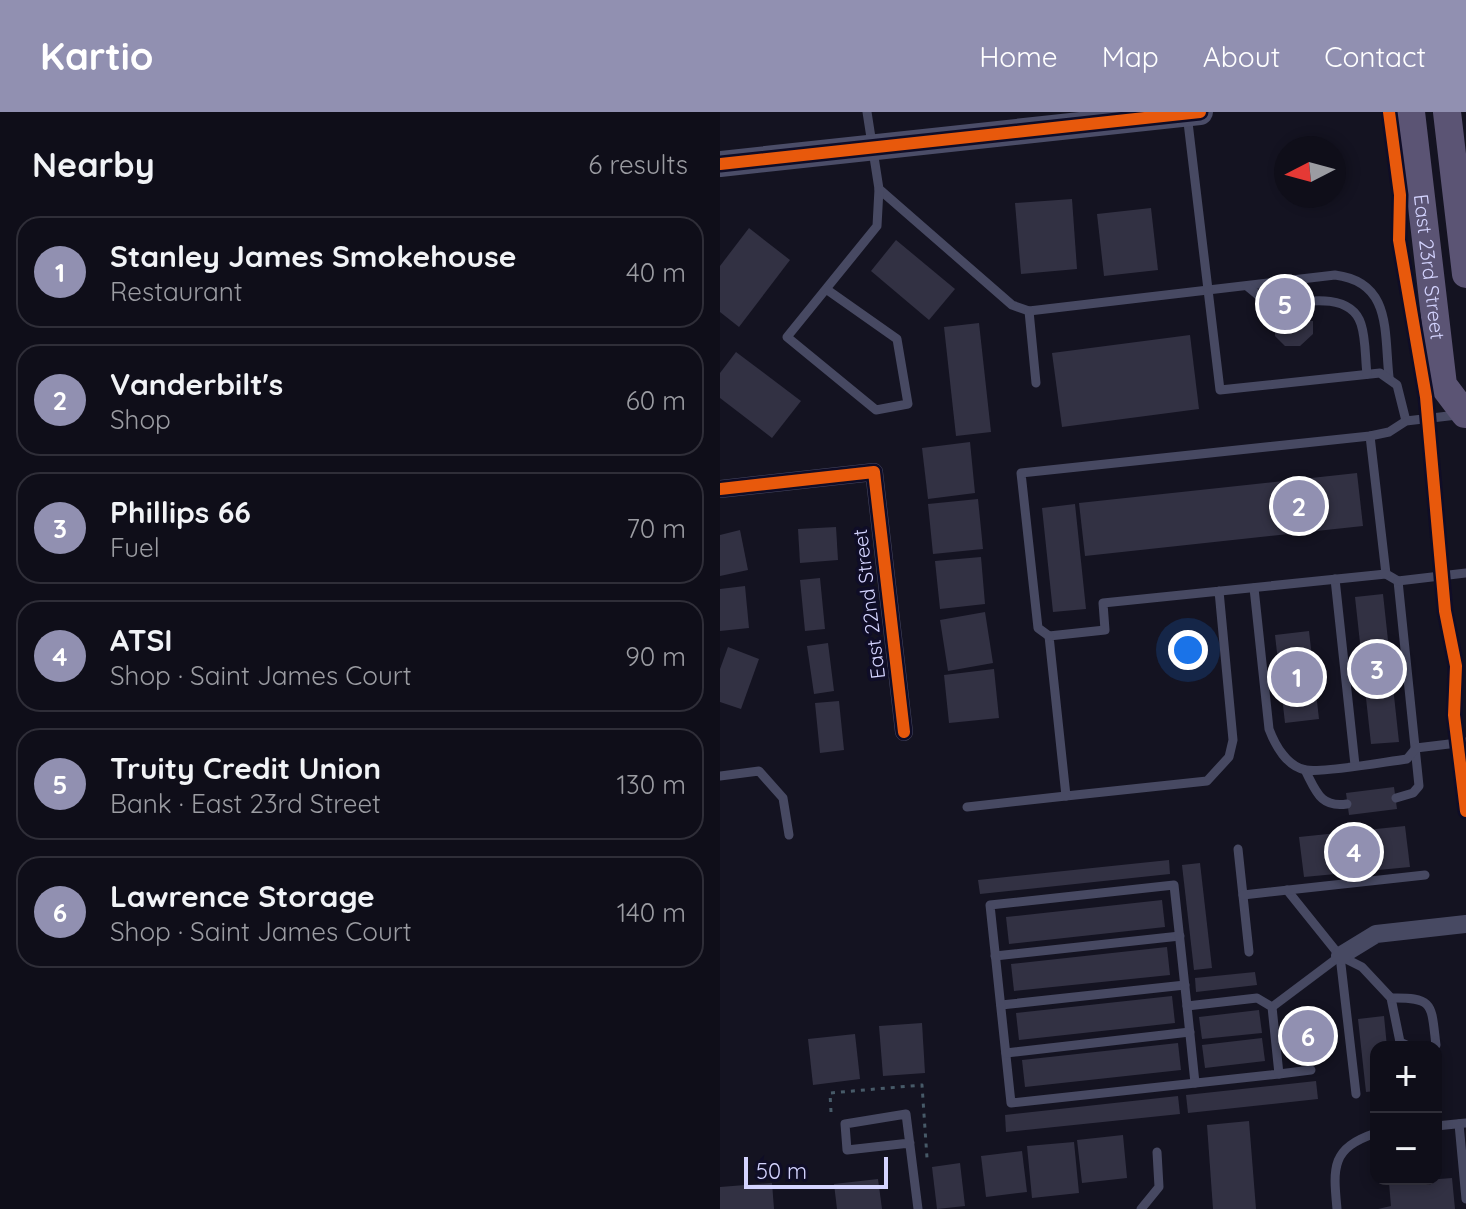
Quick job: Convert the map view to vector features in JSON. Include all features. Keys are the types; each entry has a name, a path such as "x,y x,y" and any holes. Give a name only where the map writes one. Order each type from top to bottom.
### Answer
{"main road":[{"name":"East 23rd Street","path":"1411,112 1443,385 1466,417"},
{"name":"East 23rd Street","path":"1447,112 1466,274"}],"street":[{"path":"720,164 1042,125 1193,113"},
{"name":"East 22nd Street","path":"720,489 874,472 904,732"},
{"path":"1340,956 1376,934 1466,924"}],"lane":[{"path":"826,289 897,339 908,404 876,410 787,337 877,226 879,189 867,112"},
{"path":"1193,113 1220,390 1380,373 1397,385 1406,421"},
{"path":"879,189 1012,305 1029,311 1335,275 1361,280 1382,307 1389,377"},
{"path":"1247,286 1270,305 1321,300 1342,303 1354,311 1361,324 1367,374"},
{"path":"1029,311 1036,383"},
{"path":"1466,417 1406,421 1389,432 1370,436 1021,473 1038,628 1049,636 1105,630 1103,603 1386,574 1398,581 1466,573"},
{"path":"1370,436 1386,574"},
{"path":"1335,579 1355,765"},
{"path":"1396,798 1413,793 1419,786 1398,581"},
{"path":"1254,588 1269,729 1276,746 1305,770 1320,799 1328,805 1347,804"},
{"path":"967,807 1207,781 1220,771 1233,740 1219,591"},
{"path":"1049,636 1066,796"},
{"path":"1305,770 1407,759 1416,748 1466,742"},
{"path":"720,776 759,771 783,798 789,835"},
{"path":"1238,849 1249,952"},
{"path":"1243,895 1425,875"},
{"path":"1195,1083 1174,885 990,905 1011,1103 1279,1074 1311,1070"},
{"path":"1287,890 1340,956 1362,967 1391,998 1400,1041"},
{"path":"995,956 1180,936"},
{"path":"1272,1007 1340,956"},
{"path":"1340,956 1356,1094"},
{"path":"1001,1005 1185,985"},
{"path":"1391,998 1417,997 1427,1001 1432,1008 1436,1041"},
{"path":"1187,1006 1257,998 1272,1007"},
{"path":"1272,1007 1279,1074"},
{"path":"1006,1053 1190,1032"},
{"path":"910,1143 847,1150 845,1124 906,1114 910,1143 918,1209"},
{"path":"1442,1125 1462,1123 1466,1199"},
{"path":"1337,1209 1334,1174 1339,1154 1353,1141 1370,1135"},
{"path":"1141,1209 1159,1187 1157,1152"}],"building":[{"path":"1072,199 1077,269 1021,274 1015,203"},
{"path":"1151,208 1158,270 1104,276 1097,214"},
{"path":"749,228 790,260 739,327 720,312 720,266"},
{"path":"896,240 955,289 929,320 871,271"},
{"path":"1271,288 1287,289 1299,321 1313,321 1313,334 1300,346 1285,346 1275,336 1275,319 1284,320"},
{"path":"979,323 991,432 956,436 944,327"},
{"path":"1190,335 1199,409 1062,427 1052,353"},
{"path":"736,352 801,401 772,438 720,398 720,373"},
{"path":"970,442 975,493 928,499 922,448"},
{"path":"1357,473 1363,526 1085,556 1079,503"},
{"path":"978,499 983,549 933,554 928,504"},
{"path":"1075,504 1086,609 1053,612 1042,508"},
{"path":"836,527 838,560 800,563 798,529"},
{"path":"740,530 748,570 720,576 720,535"},
{"path":"981,557 985,604 940,609 935,561"},
{"path":"820,578 825,629 805,631 800,580"},
{"path":"745,586 749,628 720,631 720,589"},
{"path":"1383,594 1399,742 1371,744 1355,597"},
{"path":"985,612 993,663 948,671 940,620"},
{"path":"1309,631 1319,719 1285,723 1275,635"},
{"path":"828,643 834,691 814,694 807,646"},
{"path":"728,647 759,659 741,709 720,702 720,669"},
{"path":"994,669 999,718 949,723 944,675"},
{"path":"839,701 844,750 820,753 815,703"},
{"path":"1394,787 1397,809 1349,815 1346,793"},
{"path":"1405,826 1410,867 1304,877 1299,837"},
{"path":"1169,860 1170,874 980,894 978,880"},
{"path":"1200,863 1212,968 1194,970 1182,865"},
{"path":"1162,900 1165,927 1009,944 1006,917"},
{"path":"1167,947 1170,975 1014,991 1011,964"},
{"path":"1255,972 1257,985 1196,992 1195,978"},
{"path":"1172,996 1175,1023 1019,1040 1016,1013"},
{"path":"1259,1010 1262,1033 1202,1039 1199,1017"},
{"path":"1384,1016 1386,1041 1370,1041 1370,1092 1366,1092 1358,1019"},
{"path":"1316,1022 1319,1048 1300,1050 1297,1023"},
{"path":"922,1023 925,1073 883,1076 879,1026"},
{"path":"855,1034 860,1079 813,1085 808,1039"},
{"path":"1262,1038 1265,1061 1205,1068 1202,1045"},
{"path":"1178,1043 1181,1070 1025,1087 1022,1060"},
{"path":"1316,1081 1318,1099 1188,1113 1186,1095"},
{"path":"1178,1096 1180,1114 1006,1132 1005,1115"},
{"path":"1249,1121 1256,1209 1213,1209 1207,1125"},
{"path":"1123,1135 1127,1178 1082,1183 1077,1140"},
{"path":"1074,1142 1079,1193 1032,1198 1027,1146"},
{"path":"1022,1151 1027,1192 986,1197 981,1156"},
{"path":"960,1163 965,1206 937,1209 932,1167"},
{"path":"1452,1178 1455,1209 1378,1209 1391,1206 1389,1185 1442,1185 1442,1179"},
{"path":"878,1179 882,1209 837,1209 834,1184"},
{"path":"772,1183 774,1209 720,1209 720,1187"}],"cycle path":[{"path":"720,164 1200,112"},
{"path":"1389,112 1400,195 1399,240 1426,397 1445,611 1456,666 1454,715 1466,811"},
{"path":"720,489 874,472 904,732"}],"place":[{"name":"Truity Credit Union","path":"1285,304"},
{"name":"Vanderbilt's","path":"1299,506"},
{"name":"Phillips 66","path":"1377,669"},
{"name":"Stanley James Smokehouse","path":"1297,677"},
{"name":"ATSI","path":"1354,852"},
{"name":"Lawrence Storage","path":"1308,1036"}]}
